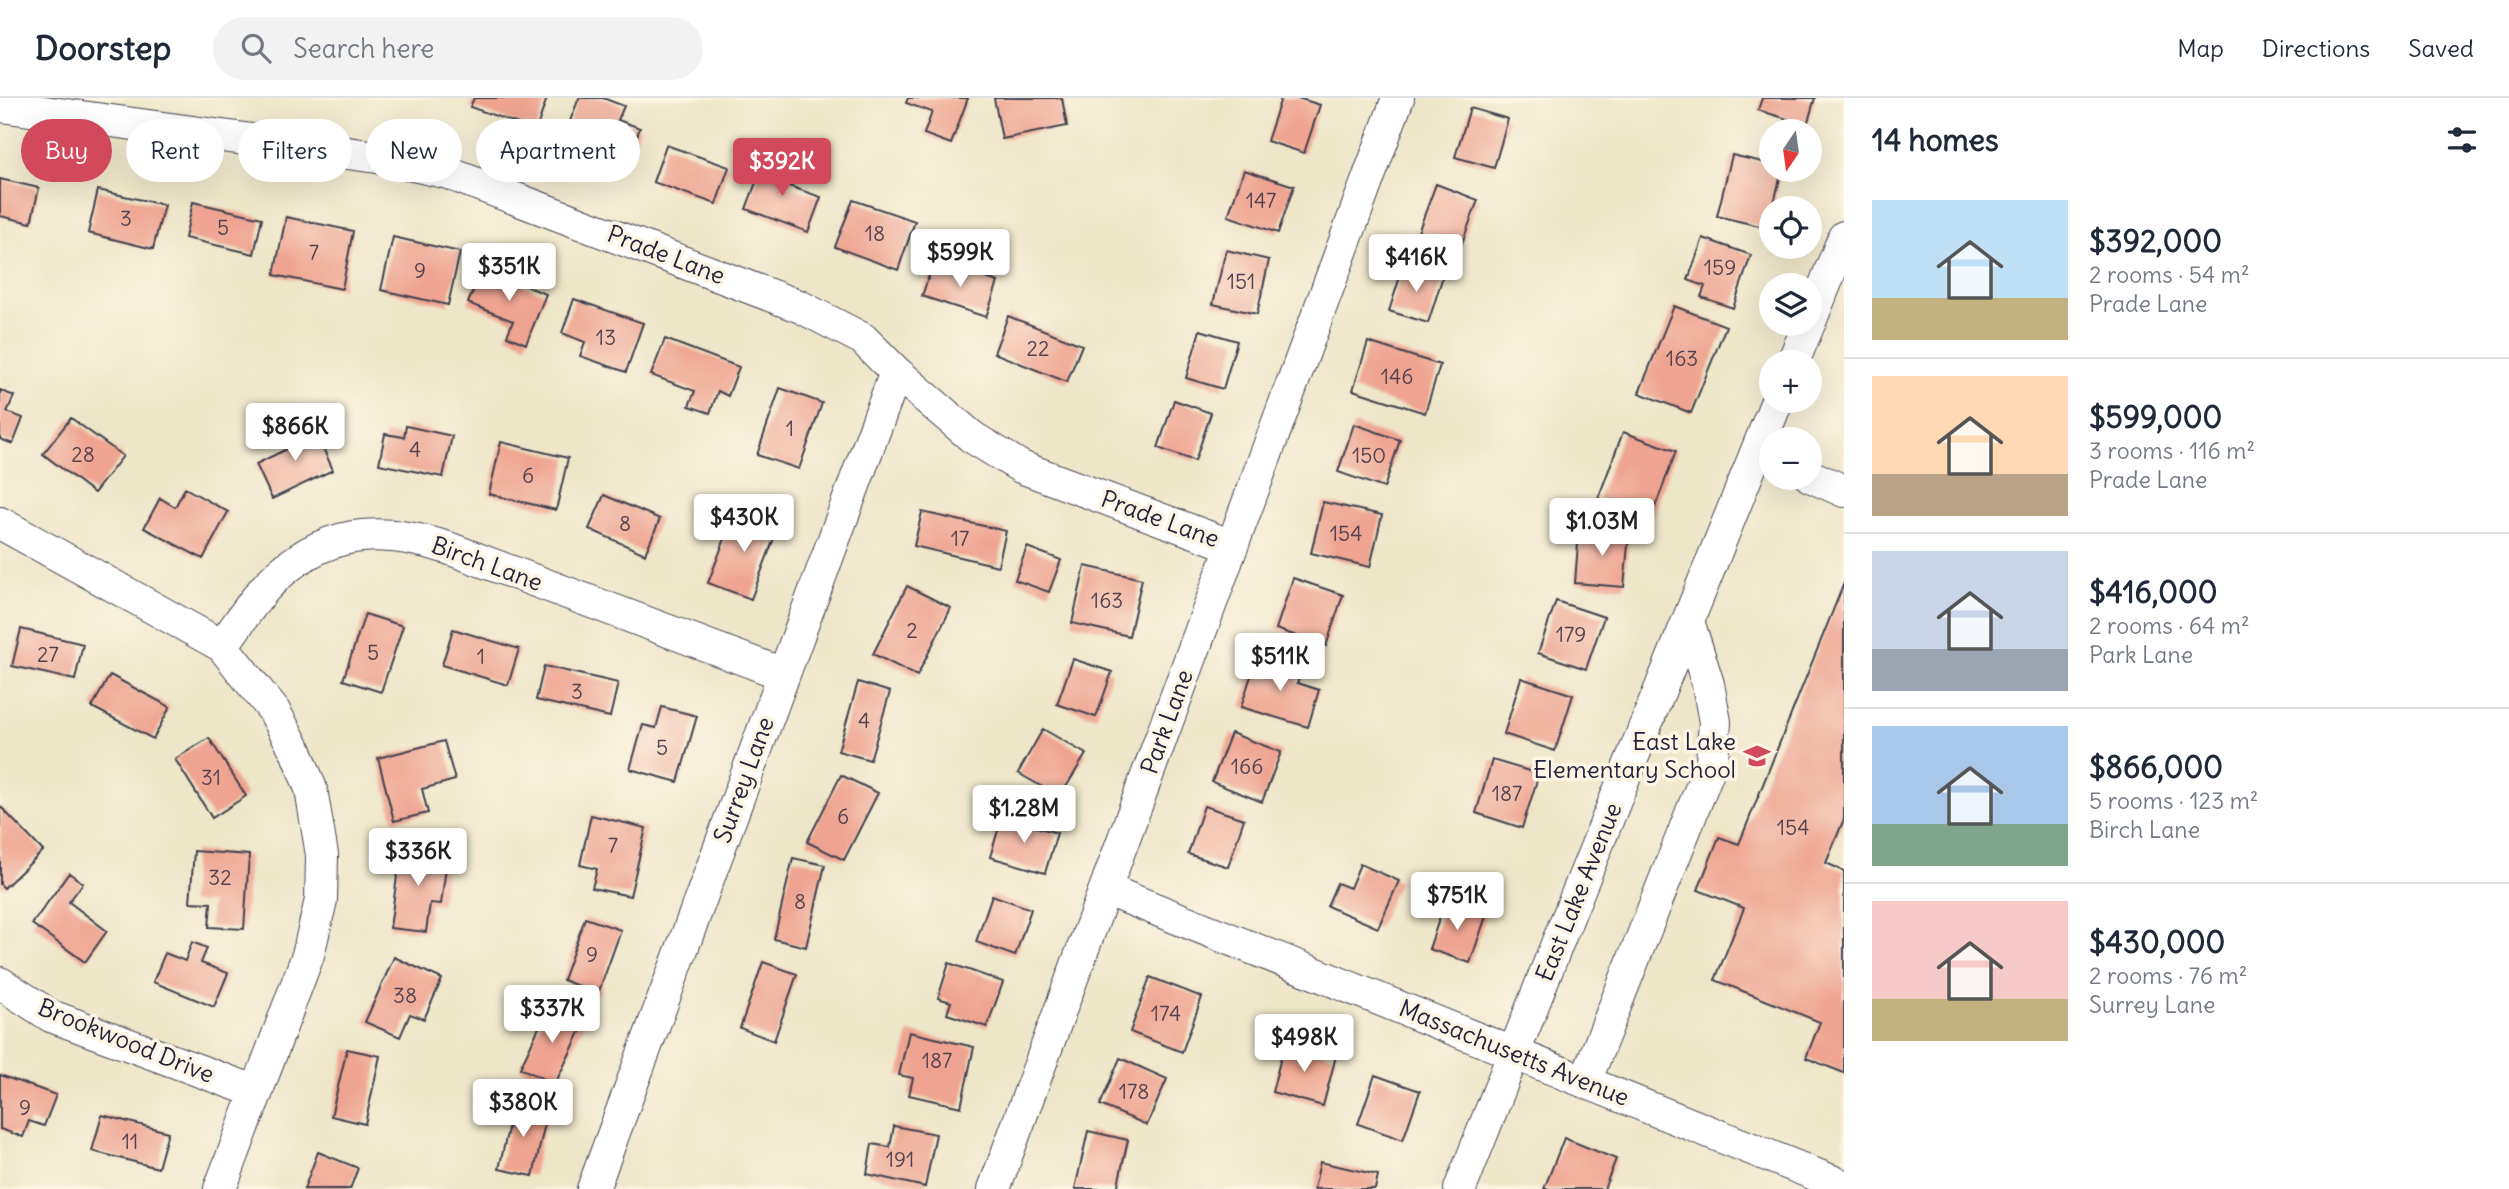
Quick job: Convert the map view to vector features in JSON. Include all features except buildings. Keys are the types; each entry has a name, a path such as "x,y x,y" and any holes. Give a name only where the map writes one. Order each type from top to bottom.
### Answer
{"street":[{"name":"Park Lane","path":"994,1189 1398,98"},
{"name":"Prade Lane","path":"0,106 377,157 448,173 802,307 863,339 896,372 972,437 1021,467 1232,546"},
{"path":"1822,291 1844,237"},
{"name":"Surrey Lane","path":"593,1189 896,372"},
{"name":"East Lake Avenue","path":"1460,1189 1688,621 1759,466"},
{"path":"1822,481 1844,491"},
{"path":"0,523 222,646 274,711 296,751 312,789 322,855 321,901 308,955 220,1189"},
{"name":"Birch Lane","path":"222,646 266,587 292,563 314,549 341,540 388,534 416,538 448,548 783,674"},
{"path":"1585,1082 1712,761 1714,722 1708,684 1688,621"},
{"name":"Massachusetts Avenue","path":"1105,890 1844,1186"},
{"name":"Brookwood Drive","path":"0,983 51,1016 257,1092"}],"place":[{"name":"East Lake Elementary School","path":"1757,756"}]}
